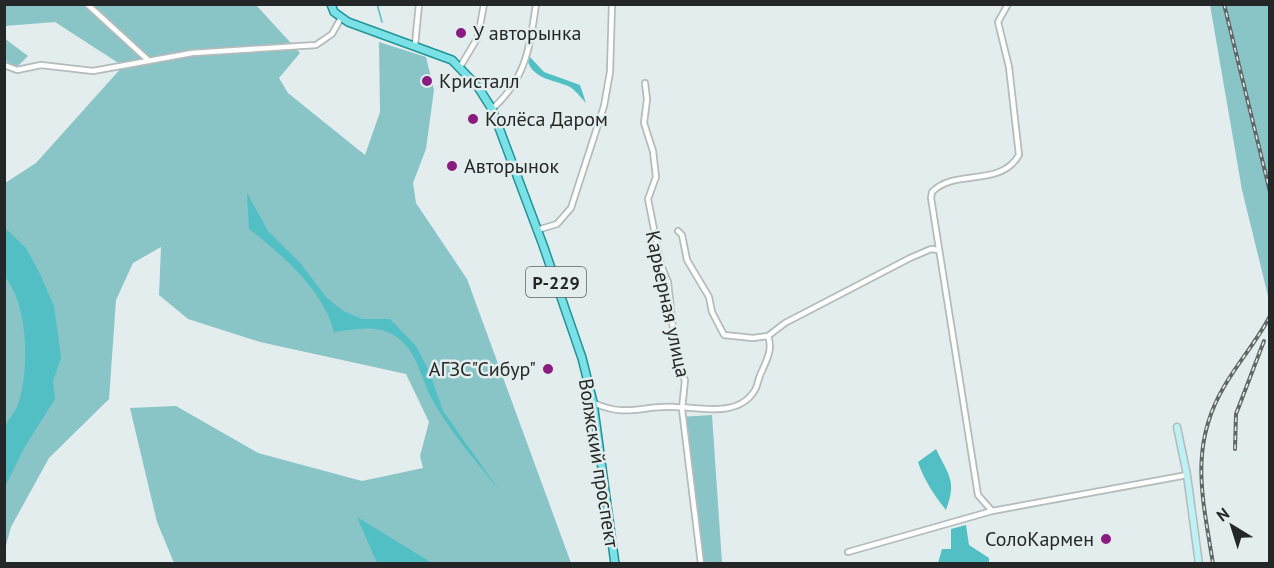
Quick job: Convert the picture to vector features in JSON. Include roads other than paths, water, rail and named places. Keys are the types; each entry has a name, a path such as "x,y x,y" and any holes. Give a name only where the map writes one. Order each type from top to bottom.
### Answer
{"main road":[{"name":"Волжский проспект","path":"331,5 341,18 360,27 445,56 460,67 492,109 582,358 593,402 615,564"}],"street":[{"path":"87,4 148,60"},
{"path":"415,45 419,4"},
{"path":"460,67 478,37 484,4"},
{"path":"492,109 502,101 524,69 536,4"},
{"path":"537,231 557,224 572,207 604,106 610,72 612,4"},
{"path":"992,511 978,495 938,250 932,192 940,185 1002,171 1015,163 1019,155 1009,67 998,22 1008,4"},
{"path":"4,65 17,70 41,64 93,71 192,52 316,45 332,34 341,18"},
{"name":"Карьерная улица","path":"645,83 647,99 644,123 653,151 656,177 648,199 661,265 668,282 677,366 685,380 682,409 701,564"},
{"path":"678,231 682,235 687,260 709,297 712,312 724,335 753,338 768,336 785,323 910,258 931,249 938,250"},
{"path":"593,402 614,411 678,406 682,409 725,409 751,394 769,355 771,344 768,336"},
{"path":"1177,427 1187,475 1199,564"},
{"path":"848,552 992,511 1187,475"}],"waterway":[{"path":"377,4 382,22"}],"railway":[{"path":"1224,4 1270,192"},
{"path":"1213,564 1201,473 1206,430 1213,408 1225,385 1270,316"},
{"path":"1235,449 1236,414 1264,341"}],"place":[{"name":"У авторынка","path":"461,33"},
{"name":"Кристалл","path":"427,81"},
{"name":"Колёса Даром","path":"473,119"},
{"name":"Авторынок","path":"452,166"},
{"name":"АГЗС\"Сибур\"","path":"548,369"},
{"name":"СолоКармен","path":"1106,539"}]}
